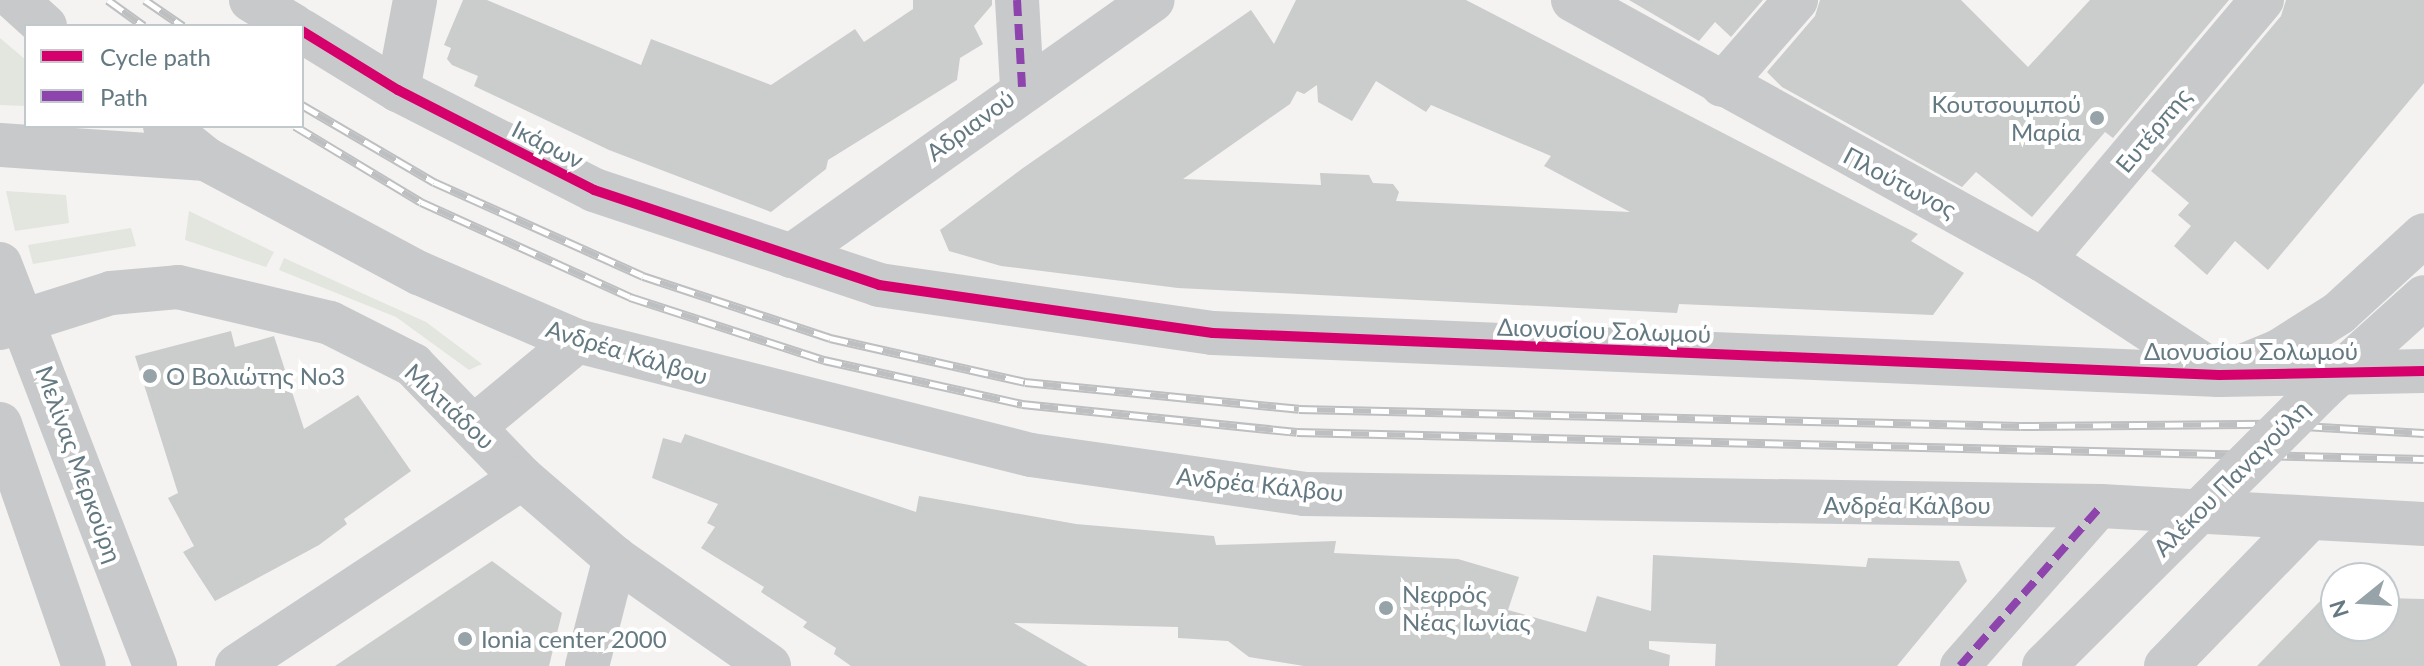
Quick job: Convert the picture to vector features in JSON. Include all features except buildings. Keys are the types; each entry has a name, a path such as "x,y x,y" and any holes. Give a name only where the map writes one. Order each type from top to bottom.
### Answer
{"street":[{"path":"16,0 43,24"},
{"path":"251,0 291,24"},
{"path":"398,90 415,0"},
{"path":"1017,0 1022,87"},
{"name":"Αδριανού","path":"791,256 1022,87 1152,0"},
{"name":"Πλούτωνος","path":"1573,0 2043,260 2219,375"},
{"path":"1722,85 1796,0"},
{"name":"Ευτέρπης","path":"2043,260 2262,0"},
{"name":"Ικάρων","path":"304,32 398,90 594,190 791,256"},
{"name":"Ανδρέα Κάλβου","path":"167,128 206,159 419,273 577,341 1031,455 1304,494 1710,505 2101,506 2308,520 2424,524"},
{"path":"0,145 206,159"},
{"path":"2219,375 2279,351 2339,313 2424,235"},
{"name":"Διονυσίου Σολωμού","path":"791,256 879,285 1213,333 2219,375 2424,371"},
{"name":"Μελίνας Μερκούρη","path":"0,264 13,324 155,666"},
{"name":"Μιλτιάδου","path":"13,324 111,293 178,287 252,301 330,323 413,365 476,425 522,478 615,558 769,666"},
{"name":"Αλέκου Παναγούλη","path":"2044,666 2322,389 2424,297"},
{"path":"476,425 577,341"},
{"path":"0,424 84,666"},
{"path":"237,666 522,478"},
{"path":"1960,666 2101,506"},
{"path":"2166,666 2308,520"},
{"path":"587,666 615,558"}],"shaded area":[{"path":"0,38 24,58 24,106 0,105"},
{"path":"6,191 66,195 69,223 15,231"},
{"path":"189,211 274,252 266,267 185,240"},
{"path":"131,228 136,246 33,264 28,245"},
{"path":"284,258 426,322 482,364 469,370 396,317 279,270"}],"railway":[{"path":"108,0 141,24"},
{"path":"145,0 180,24"},
{"path":"304,106 434,182 643,276 830,338 1025,382 1299,409 2021,426 2268,424 2424,433"},
{"path":"298,128 421,202 630,297 824,360 1022,404 1297,432 2424,459"}],"marked path":[{"path":"1017,0 1022,87"},
{"path":"1960,666 2101,506"}],"cycle path":[{"path":"304,32 398,90 594,190 879,285 1213,333 2219,375 2424,371"}],"place":[{"name":"Κουτσουμπού Μαρία","path":"2097,118"},
{"name":"Ο Βολιώτης Νο3","path":"150,376"},
{"name":"Νεφρός Νέας Ιωνίας","path":"1386,608"},
{"name":"Ionia center 2000","path":"465,639"}]}
